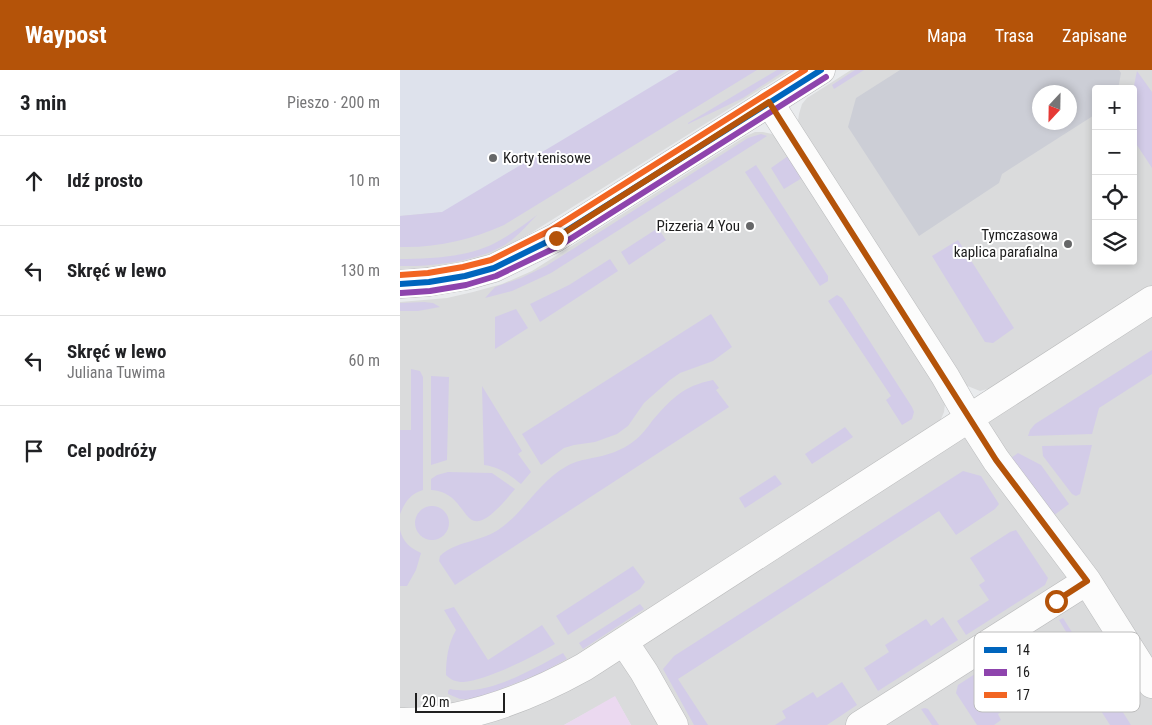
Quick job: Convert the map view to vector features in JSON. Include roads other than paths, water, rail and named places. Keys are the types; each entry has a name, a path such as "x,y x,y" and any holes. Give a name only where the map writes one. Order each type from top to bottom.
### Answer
{"street":[{"path":"400,284 429,282 465,276 494,268 556,238 821,70"},
{"path":"769,102 945,376 996,460 1087,581 1119,632"},
{"path":"400,722 442,720 485,710 526,696 567,676 624,642 1152,300"},
{"path":"1007,632 1087,581"},
{"path":"624,642 644,672 674,725"},
{"path":"860,725 974,653"},
{"path":"1140,665 1152,684"}],"place":[{"name":"Korty tenisowe","path":"493,158"},
{"name":"Pizzeria 4 You","path":"750,226"},
{"name":"Tymczasowa kaplica parafialna","path":"1068,244"}]}
